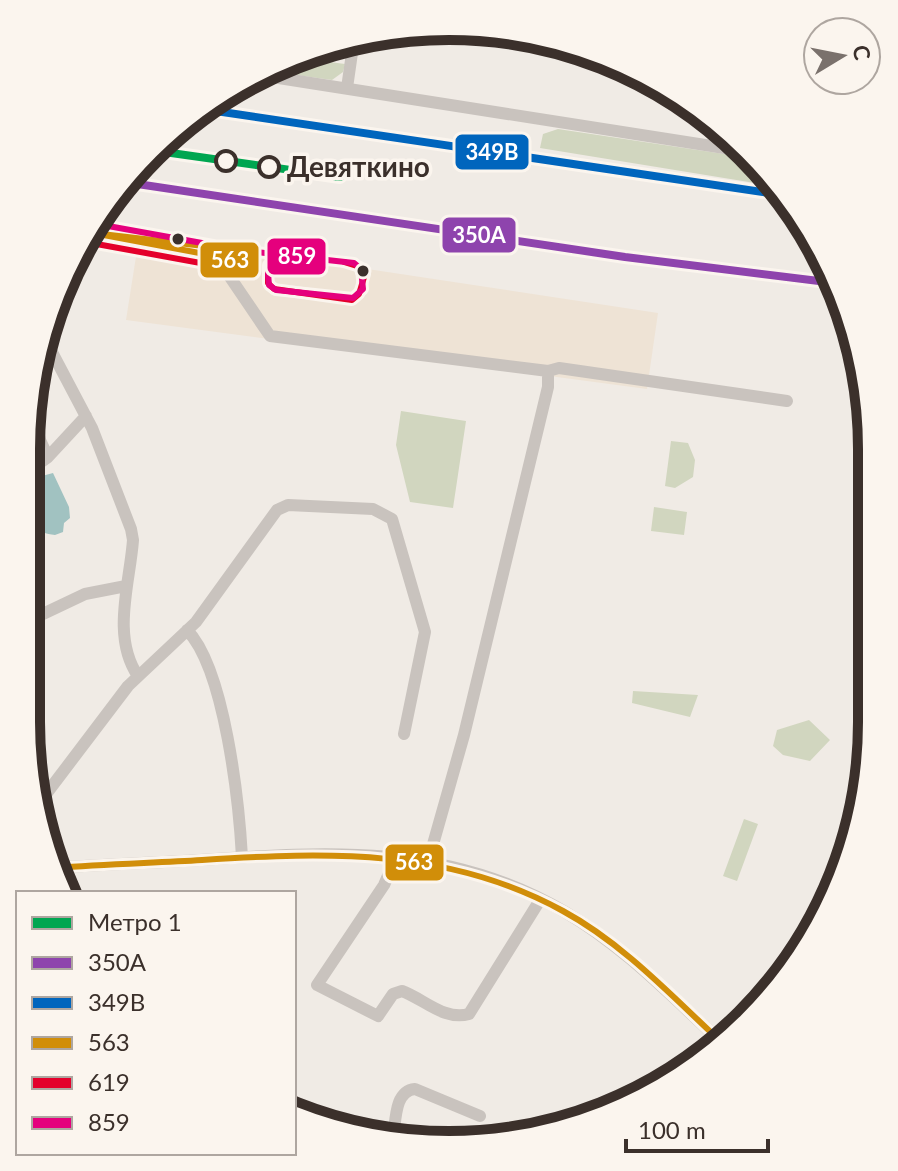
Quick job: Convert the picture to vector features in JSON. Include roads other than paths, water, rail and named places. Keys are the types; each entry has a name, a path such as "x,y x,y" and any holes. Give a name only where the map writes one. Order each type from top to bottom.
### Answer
{"street":[{"path":"347,88 352,52"},
{"path":"278,77 726,148"},
{"path":"101,235 217,258 270,336 548,371 559,368 787,401"},
{"path":"52,352 86,416 131,529 132,552 123,629 132,667 138,676"},
{"path":"428,862 545,399 548,371"},
{"path":"40,463 86,416"},
{"path":"40,441 48,457"},
{"path":"46,794 138,676 187,630 282,506 373,509 385,513 395,526 425,632 404,734"},
{"path":"40,615 85,594 126,586"},
{"path":"187,630 211,676 222,721 240,822 242,857"},
{"path":"67,867 347,852 397,855 428,862 495,881 540,900 612,942 713,1035"},
{"path":"397,855 384,885 317,985 378,1016 393,994 402,991 447,1014 458,1017 469,1014 540,900"},
{"path":"395,1128 400,1097 408,1089 415,1089 480,1116"}],"water":[{"path":"53,473 69,507 70,518 64,523 63,532 55,535 40,530 42,476"}],"metro line":[{"name":"1","path":"168,152 340,177"}],"place":[{"name":"Девяткино","path":"269,167"}]}
